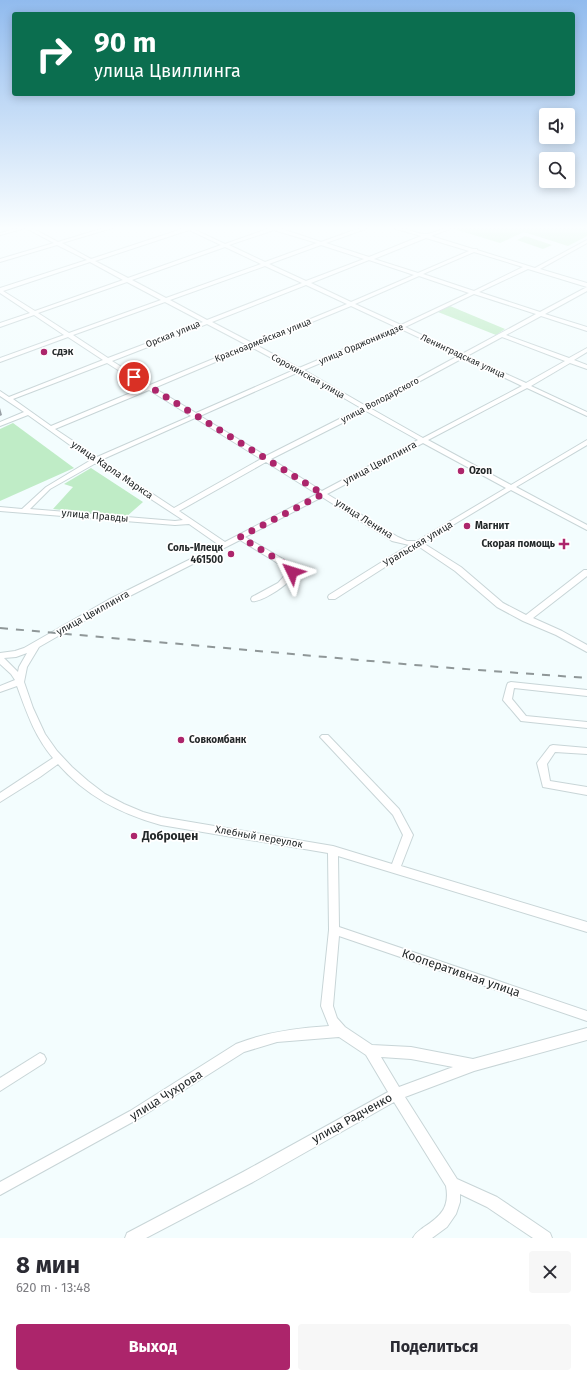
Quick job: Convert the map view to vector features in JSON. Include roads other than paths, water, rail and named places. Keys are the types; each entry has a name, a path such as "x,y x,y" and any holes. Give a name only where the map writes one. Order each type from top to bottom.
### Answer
{"street":[{"path":"0,290 16,285"},
{"path":"0,325 112,285"},
{"name":"Сорокинская улица","path":"139,285 299,370 422,440 587,528"},
{"path":"0,360 208,285"},
{"name":"Орская улица","path":"9,400 206,321 301,285"},
{"name":"Ленинградская улица","path":"310,285 587,414"},
{"name":"Красноармейская улица","path":"51,428 395,285"},
{"path":"451,285 587,329"},
{"name":"улица Орджоникидзе","path":"25,510 48,488 96,460 299,370 401,327 492,285"},
{"name":"улица Володарского","path":"174,512 266,459 366,408 587,289"},
{"name":"улица Ленина","path":"0,290 149,387 395,539 406,543 418,543 458,569 495,601 526,619 559,633 587,649"},
{"path":"502,335 587,367"},
{"name":"улица Цвиллинга","path":"0,656 16,654 37,644 117,599 323,494 526,386 587,350"},
{"name":"улица Карла Маркса","path":"0,394 96,460 225,545"},
{"path":"0,424 28,413"},
{"name":"Уральская улица","path":"332,597 418,543 587,442"},
{"name":"улица Правды","path":"0,509 175,523 190,522"},
{"path":"240,537 287,565 291,568 292,572 280,584 255,600"},
{"path":"526,619 587,572"},
{"path":"0,689 21,681 23,667 28,656 37,644"},
{"name":"Хлебный переулок","path":"0,660 14,672 21,681 32,717 39,732 59,758 83,783 100,796 123,809 143,817 333,850 587,927"},
{"path":"587,693 511,684 507,700 524,719 587,725"},
{"path":"324,737 396,812 408,835 395,869"},
{"path":"587,751 553,748 542,762 546,784 587,791"},
{"path":"0,798 59,758"},
{"path":"333,850 335,893 334,930 327,1006 333,1022 341,1031 370,1051 452,1184 455,1195 450,1213 439,1226 420,1238"},
{"name":"Кооперативная улица","path":"334,930 587,1016"},
{"name":"улица Чухрова","path":"0,1189 134,1116 240,1048 256,1041 276,1036 341,1031"},
{"name":"улица Радченко","path":"132,1238 248,1177 396,1094 474,1065 587,1034"},
{"path":"370,1051 411,1053 474,1065"},
{"path":"0,1085 40,1059"},
{"path":"452,1184 492,1202 545,1238"}],"railway":[{"path":"0,628 438,667 587,678"}],"place":[{"name":"СДЭК","path":"44,352"},
{"name":"Ozon","path":"461,471"},
{"name":"Магнит","path":"467,526"},
{"name":"Скорая помощь","path":"564,544"},
{"name":"Соль-Илецк 461500","path":"231,554"},
{"name":"Совкомбанк","path":"181,740"},
{"name":"Доброцен","path":"134,836"}]}
